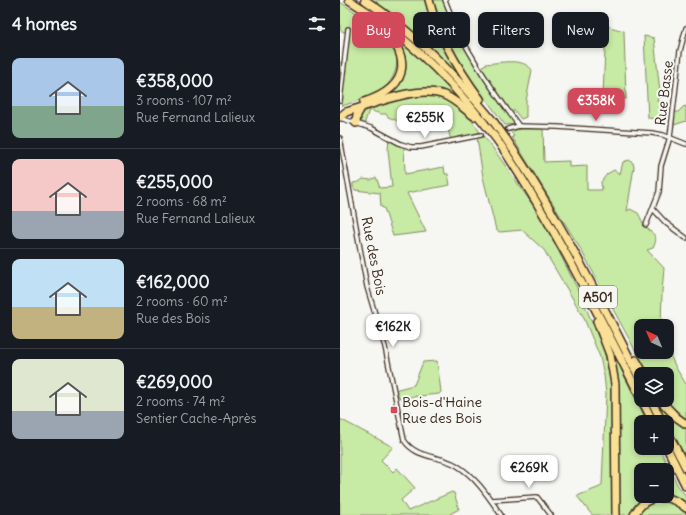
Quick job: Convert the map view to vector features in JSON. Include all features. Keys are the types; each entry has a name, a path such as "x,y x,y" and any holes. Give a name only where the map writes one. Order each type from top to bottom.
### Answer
{"highway":[{"name":"A501","path":"349,0 363,8 418,51 447,79 498,141 539,204 594,305 634,383"},
{"name":"A501","path":"365,0 392,19 438,59 493,121 542,194 572,247 634,367"},
{"path":"429,0 437,25 447,47 460,69 490,112 493,121"},
{"path":"340,111 371,100 385,93 396,82 402,70 402,58 395,42 370,18 363,8"},
{"path":"340,118 346,112 410,93 428,91 450,97 484,123"},
{"path":"356,123 357,115 361,108"},
{"path":"594,305 594,314 610,355 615,384 616,515"},
{"path":"624,347 633,356 640,367"},
{"path":"667,407 676,417 686,424"},
{"path":"674,445 686,468"},
{"path":"670,455 686,486"},
{"path":"634,515 637,510 648,500 658,497 671,498 686,508"}],"street":[{"path":"445,0 456,29 470,53 489,84 520,126"},
{"name":"Rue Basse","path":"646,225 658,192 661,166 670,137 680,50 686,28"},
{"path":"340,101 348,30"},
{"path":"340,118 371,128 401,144 411,147 421,147 481,135"},
{"path":"508,129 520,126 561,127 652,133 670,137 686,144"},
{"name":"Rue des Bois","path":"340,138 367,287 385,347 404,440 419,454 451,463 462,469 478,483 501,515"},
{"path":"653,209 666,223 686,238"},
{"path":"682,234 686,230"},
{"path":"491,500 537,497 551,515"}],"green space":[{"path":"371,0 428,0 434,12 413,12 413,32 405,25 405,12 388,12"},
{"path":"433,0 445,0 450,12 436,12"},
{"path":"340,2 355,12 352,12 352,48 394,48 397,58 394,74 384,88 369,97 342,106 343,76 340,75 340,62 344,62 348,34 340,30"},
{"path":"609,27 624,31 626,99 603,95 605,48 609,48"},
{"path":"644,36 654,38 660,92 657,101 661,102 662,114 660,119 648,118"},
{"path":"405,44 469,107 435,90 372,102 404,70 394,48 405,48"},
{"path":"432,48 451,48 470,87"},
{"path":"452,48 467,48 480,70 485,64 504,62 523,63 528,66 532,70 526,101 526,117 521,119 514,110 512,116 517,124 505,125 472,81"},
{"path":"422,93 442,96 464,110 480,132 453,141 450,137 444,114 433,109 431,120 425,119 424,123 412,120 410,126 400,122 400,120 398,121 388,117 386,114 369,110 364,125 361,116 365,110 390,101"},
{"path":"686,106 686,121 674,125 674,112 678,112"},
{"path":"522,129 543,129 544,162 569,161 569,167 587,166 587,190 602,190 601,182 607,174 614,170 620,174 623,162 629,160 633,163 634,167 627,211 630,209 638,213 645,225 655,236 656,241 653,248 647,250 664,268 661,319 634,319 634,348 580,248 512,137 514,136 510,131"},
{"path":"483,136 542,218 580,294 604,350 611,381 612,397 612,515 592,515 577,496 600,487 602,484 606,394 600,357 583,316 544,250 522,230 500,232 496,230 483,177 477,138"},
{"path":"389,137 404,145 405,174 444,167 445,174 448,174 450,185 407,193 426,232 393,236 384,208 381,207 380,193 355,190 353,187 353,183 359,182 363,179 371,180 376,177 380,188 392,187 388,150"},
{"path":"608,340 623,368 621,369 634,396 634,407 640,407 644,415 634,415 634,455 662,455 666,463 634,463 634,503 646,503 632,515 618,515 618,418"},
{"path":"640,359 672,359 686,384 686,419 673,407 674,407 674,367 644,367"},
{"path":"437,361 441,392 439,394 400,398 396,391 398,389 414,385 423,362"},
{"path":"659,407 666,407 686,426 686,459 674,436 674,415 663,415"},
{"path":"340,419 393,447 381,460 393,472 397,468 415,488 401,500 408,511 452,492 454,493 459,509 450,515 340,515"},
{"path":"674,478 686,496 686,505 674,499"},
{"path":"652,503 673,503 685,510 686,515 638,515 648,505"}],"tunnel":[{"path":"481,135 508,129"}],"place":[{"name":"Bois-d'Haine Rue des Bois","path":"394,410"}]}
